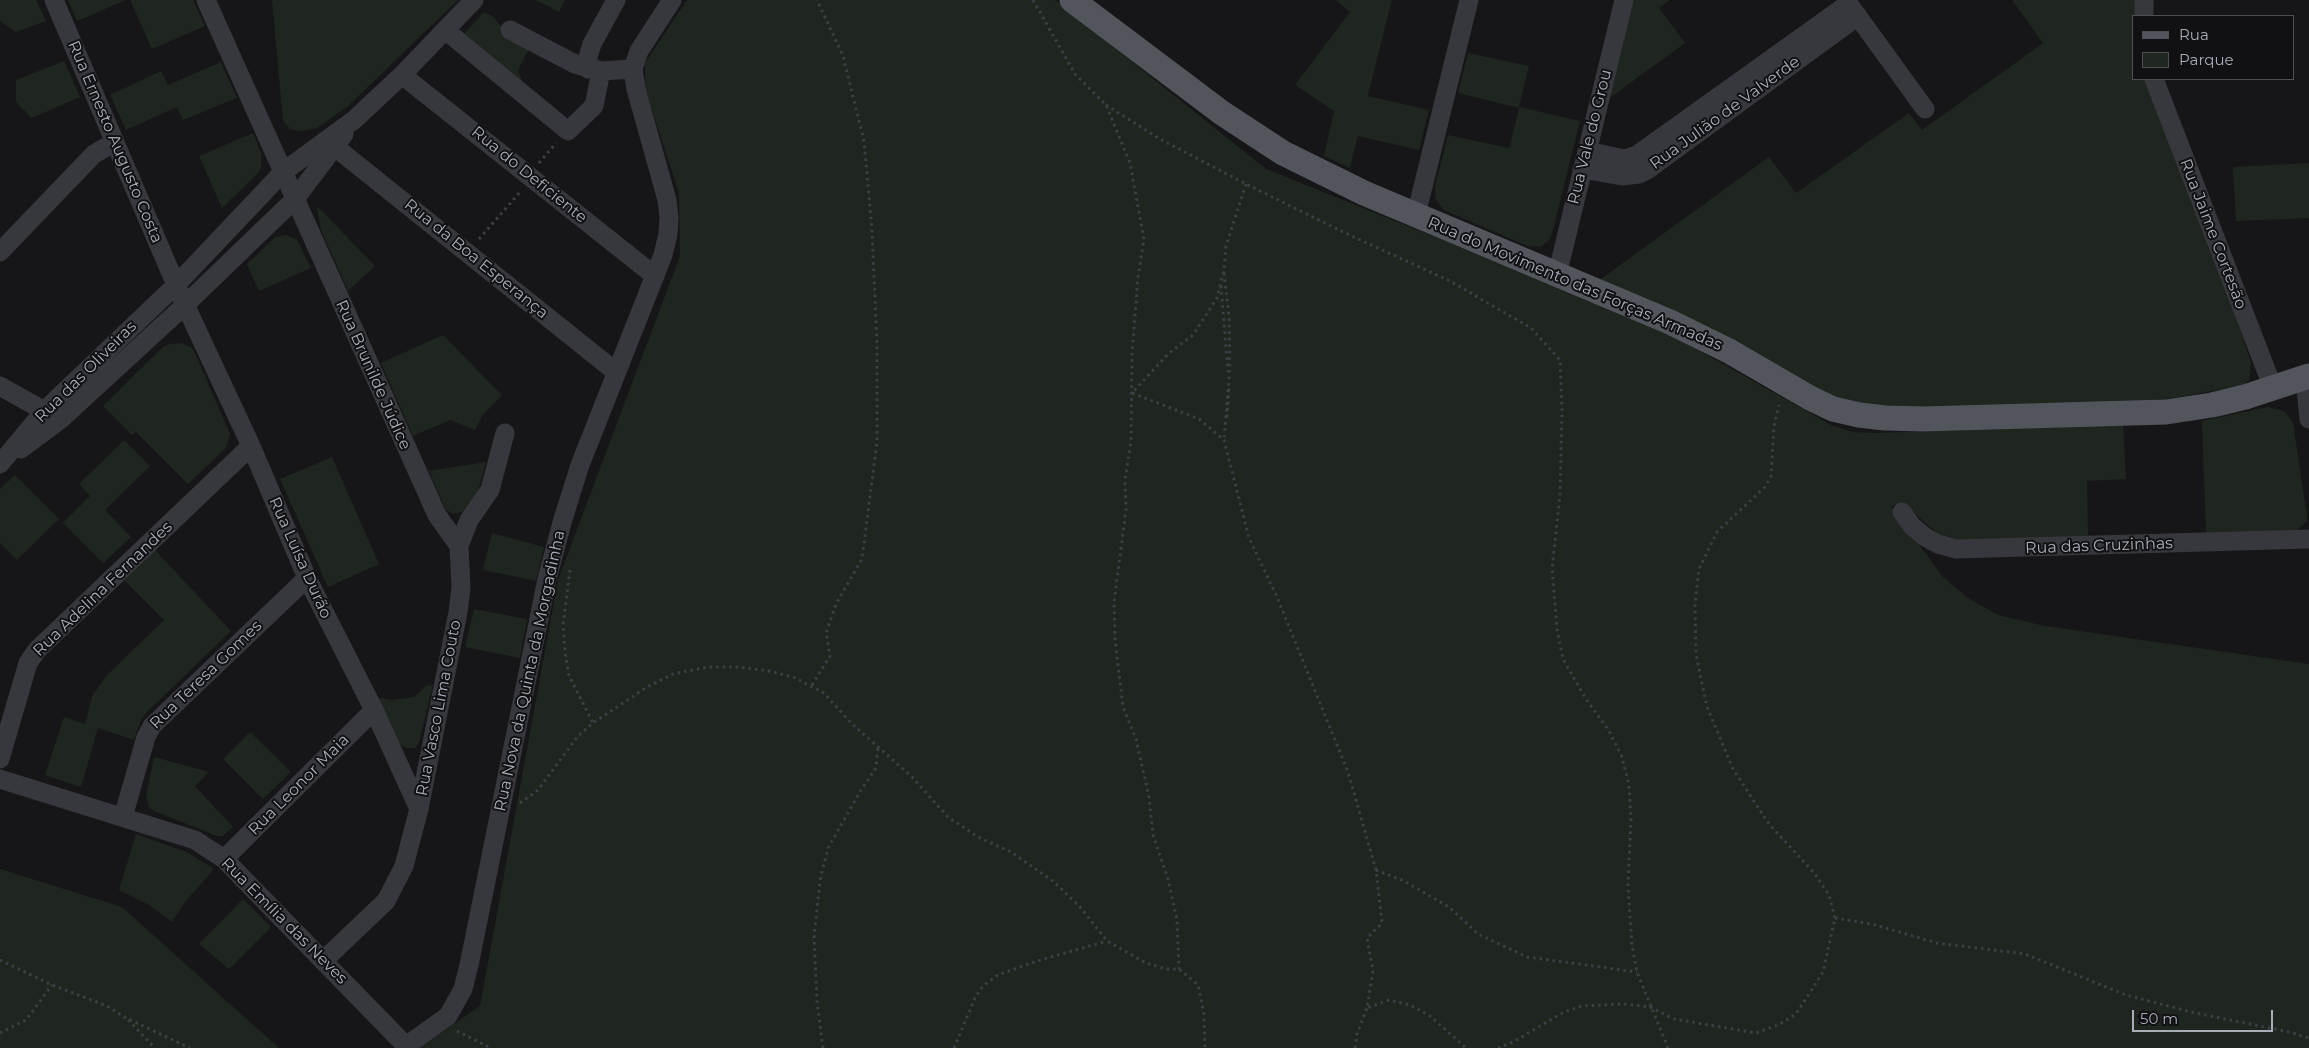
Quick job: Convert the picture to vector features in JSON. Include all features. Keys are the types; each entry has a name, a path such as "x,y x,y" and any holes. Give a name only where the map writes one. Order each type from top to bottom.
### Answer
{"main road":[{"name":"Rua do Movimento das Forças Armadas","path":"1072,0 1251,134 1310,167 1416,215 1700,336 1833,409 1877,417 1923,419 2166,412 2212,405 2307,377"}],"street":[{"name":"Rua Ernesto Augusto Costa","path":"54,0 176,284"},
{"path":"206,0 295,199"},
{"name":"Rua das Oliveiras","path":"0,464 44,410 176,284 283,172 354,120 402,75 474,0"},
{"path":"445,30 568,131 594,106 594,70 588,57 592,44 616,0"},
{"path":"510,30 594,70 633,69 639,51 672,0"},
{"path":"1416,215 1469,0"},
{"name":"Rua Vale do Grou","path":"1557,274 1624,0"},
{"path":"2144,0 2144,15"},
{"path":"1850,7 1925,109"},
{"name":"Rua Julião de Valverde","path":"1587,151 1624,159 1638,155 1850,7"},
{"name":"Rua Julião de Valverde","path":"1582,169 1622,176 1639,174 1647,170 1850,7"},
{"name":"Rua Nova da Quinta da Morgadinha","path":"406,1046 448,1016 455,1005 470,965 547,579 580,466 663,255 669,217 663,182 634,80 633,69"},
{"name":"Rua do Deficiente","path":"402,75 655,276"},
{"name":"Rua Jaime Cortesão","path":"2154,80 2273,388"},
{"name":"Rua das Oliveiras","path":"0,464 60,420 295,199 354,120"},
{"path":"0,252 94,154 115,142"},
{"name":"Rua da Boa Esperança","path":"335,147 616,372"},
{"name":"Rua Brunilde Júdice","path":"295,199 437,516 459,546"},
{"path":"176,284 185,304"},
{"name":"Rua Luísa Durão","path":"185,304 251,446 307,578 374,710 420,808"},
{"path":"2307,377 2309,419"},
{"path":"0,386 60,420"},
{"name":"Rua Vasco Lima Couto","path":"324,960 378,909 391,894 404,866 420,808 458,612 461,588 459,546 471,518 490,490 504,433"},
{"name":"Rua Adelina Fernandes","path":"0,759 28,663 37,650 251,446"},
{"name":"Rua das Cruzinhas","path":"1902,512 1912,526 1925,537 1938,544 1970,550 2309,539"},
{"name":"Rua Teresa Gomes","path":"123,817 146,737 152,726 307,578"},
{"name":"Rua Leonor Maia","path":"224,860 374,710"},
{"name":"Rua Emília das Neves","path":"0,779 195,840 224,860 324,960 406,1046"}],"path":[{"path":"812,685 830,656 826,633 836,604 862,559 877,442 877,336 872,230 864,141 843,56 817,0"},
{"path":"1033,0 1074,74 1106,104 1160,139 1246,184 1343,232 1450,281 1531,328 1560,360 1562,411 1560,485 1552,569 1557,630 1564,659 1586,700 1609,731 1622,757 1629,785 1631,818 1628,851 1632,946 1637,972 1668,1048"},
{"path":"1106,104 1130,163 1144,239 1138,277 1132,355 1131,441 1124,480 1126,510 1114,602 1115,639 1123,707 1136,738 1149,797 1154,835 1168,879 1177,920 1179,970"},
{"path":"1132,393 1168,354 1193,335 1217,298 1224,270 1226,246 1246,184"},
{"path":"1224,270 1229,316 1230,367 1224,440 1249,538 1277,597 1348,772 1376,870 1382,923 1367,938 1373,971 1367,1008 1357,1034 1355,1048"},
{"path":"1221,282 1230,396 1224,440"},
{"path":"1498,1048 1515,1041 1564,1012 1582,1006 1624,1004 1650,1007 1674,1020 1756,1033 1778,1025 1796,1014 1823,972 1834,918 1829,895 1815,874 1769,824 1732,770 1707,707 1696,655 1695,604 1700,568 1717,532 1765,487 1770,476 1774,426 1780,399 1786,384"},
{"path":"1132,393 1198,419 1224,440"},
{"path":"570,568 563,625 565,652 570,676 593,723"},
{"path":"500,809 524,801 538,790 578,736 593,723 647,687 673,674 708,667 738,667 769,671 793,677 812,685 824,693 852,724 911,776 948,817 978,837 1011,852 1054,881 1080,907 1107,941 1146,963 1166,969 1179,970 1198,985 1204,1014 1205,1048"},
{"path":"823,1048 817,1001 814,937 820,880 828,848 876,768 878,746"},
{"path":"1376,870 1402,880 1449,907 1478,934 1527,957 1637,972"},
{"path":"1834,918 1872,924 1937,943 2025,954 2126,995 2191,1012 2289,1032 2309,1038"},
{"path":"954,1048 975,998 983,986 998,975 1037,961 1107,941"},
{"path":"0,960 52,985 107,1006 126,1018 190,1048"},
{"path":"0,1033 26,1020 52,985"},
{"path":"1367,1008 1389,1000 1410,1005 1430,1016 1466,1048"},
{"path":"126,1018 155,1048"},
{"path":"438,1024 470,1036 491,1048"}],"green space":[{"path":"0,0 36,0 46,21 16,32 0,21"},
{"path":"68,0 126,0 77,21"},
{"path":"130,0 193,0 205,26 152,49"},
{"path":"272,0 458,0 347,107 317,128 301,131 290,129 283,120"},
{"path":"536,0 565,0 559,12"},
{"path":"687,0 1055,0 1266,169 1654,325 1833,426 1853,432 1874,433 2123,425 2126,479 2087,481 2088,537 1960,540 1937,533 1912,511 1900,504 1891,506 1942,576 1968,598 1998,615 2045,626 2309,664 2309,1048 419,1048 480,1006 558,580 680,256 679,193 645,88 645,63"},
{"path":"1336,0 1392,0 1368,96 1429,110 1419,150 1358,136 1350,168 1324,156 1334,111 1295,85 1350,12"},
{"path":"1632,0 1670,0 1659,8 1685,43 1611,97 1608,96"},
{"path":"2012,0 2137,0 2137,15 2132,15 2132,80 2147,80 2224,280 2251,363 2249,380 2243,385 2135,403 1903,409 1877,407 1824,394 1598,281 1769,157 1796,193 1909,113 1922,130 2043,43"},
{"path":"484,12 492,16 503,28 500,32 529,49 518,70 524,86 464,34"},
{"path":"1468,53 1529,66 1519,107 1580,121 1552,234 1549,240 1541,247 1527,246 1444,210 1436,200 1435,186 1448,135 1509,148 1519,108 1458,93"},
{"path":"64,61 80,97 32,118 16,102 16,80"},
{"path":"221,62 237,98 183,120 177,107 126,130 110,95 161,71 168,85"},
{"path":"253,133 261,152 261,168 222,208 199,156"},
{"path":"2309,163 2309,218 2236,221 2233,167"},
{"path":"317,206 375,266 348,291 321,230"},
{"path":"286,235 297,240 311,268 259,291 247,264 275,237"},
{"path":"443,335 502,395 482,416 475,430 450,420 413,436 381,363"},
{"path":"182,343 192,348 195,353 230,434 226,448 188,484 136,432 132,435 103,406 163,347 169,344"},
{"path":"2268,407 2284,411 2293,422 2307,517 2306,522 2297,530 2206,534 2202,421"},
{"path":"124,440 150,466 105,510 131,537 103,563 63,523 90,496 79,484"},
{"path":"332,457 379,564 328,587 280,479"},
{"path":"486,462 477,496 467,511 454,514 446,510 429,471"},
{"path":"15,475 59,519 17,560 0,543 0,489"},
{"path":"492,533 544,547 536,581 483,570"},
{"path":"155,550 231,631 146,713 141,720 134,740 98,728 81,787 45,775 64,717 85,724 92,696 107,675 164,620 124,580"},
{"path":"474,609 527,619 520,658 465,647"},
{"path":"427,685 432,686 432,689 419,742 415,748 406,748 399,744 378,700 381,698 392,700 414,697"},
{"path":"250,732 291,772 263,799 223,759"},
{"path":"154,757 209,772 195,786 233,827 222,836 217,836 154,811 149,807 146,796"},
{"path":"136,834 187,852 214,869 185,902 172,922 149,905 119,890"},
{"path":"0,869 122,907 279,1048 0,1048"},
{"path":"243,899 271,927 229,969 199,944"}]}
